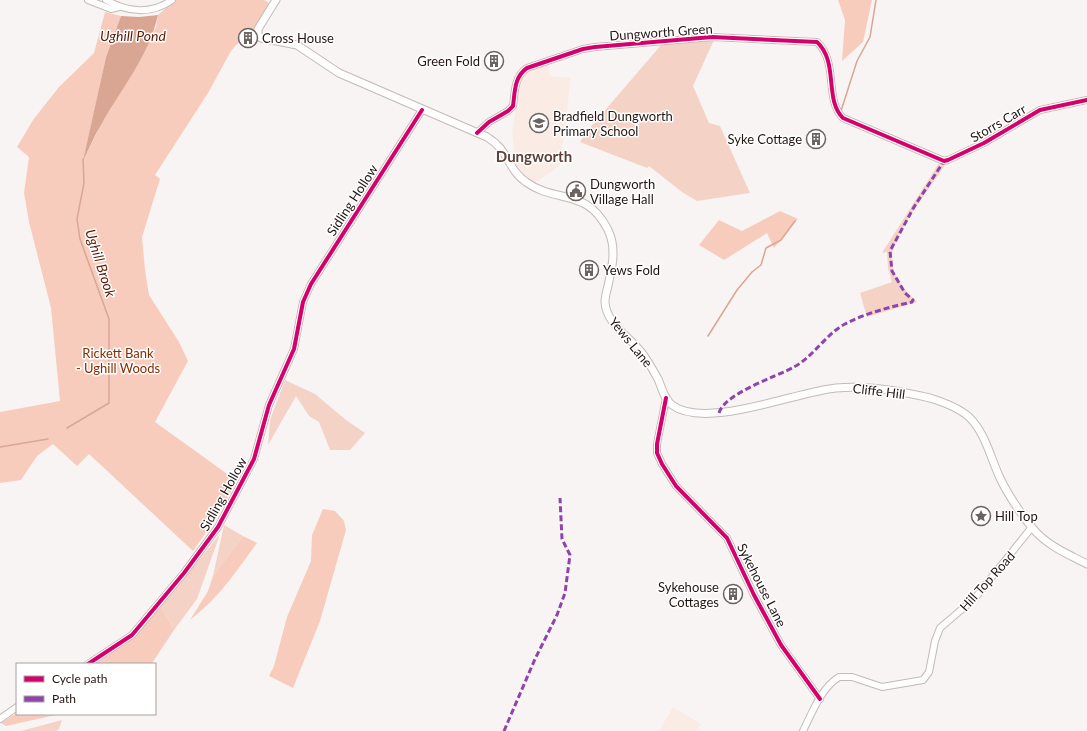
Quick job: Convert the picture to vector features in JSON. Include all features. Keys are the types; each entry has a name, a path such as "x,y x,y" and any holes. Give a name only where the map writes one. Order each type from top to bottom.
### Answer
{"main road":[{"name":"Yews Lane","path":"276,0 258,29 258,34 261,38 297,46 339,73 477,134 487,137 500,146 517,175 526,183 538,189 568,196 582,202 594,210 604,221 613,244 612,268 605,301 608,313 614,324 645,357 666,398"},
{"name":"Cliffe Hill","path":"666,398 671,404 682,410 708,414 738,410 818,390 847,387 915,395 945,403 965,414 972,421 984,441 1003,485 1032,527 1050,543 1087,564"}],"street":[{"path":"88,0 112,9 118,7"},
{"path":"106,0 118,7 131,10 146,10 172,0"},
{"name":"Dungworth Green","path":"477,134 494,118 510,109 517,79 523,70 583,49 712,37 812,41 820,45 827,57 837,110 843,118 944,161"},
{"name":"Storrs Carr","path":"944,161 984,143 1040,110 1087,100"},
{"name":"Sidling Hollow","path":"90,663 132,635 184,573 218,527 254,459 269,405 294,349 303,302 312,284 422,110"},
{"name":"Sykehouse Lane","path":"666,398 657,444 657,453 662,464 676,486 727,538 779,641 820,699"},
{"name":"Hill Top Road","path":"820,699 835,680 843,676 852,677 882,687 923,680 929,672 935,641 940,628 975,598 1032,527"},
{"path":"803,731 820,699"},
{"path":"0,719 16,708"}],"shaded area":[{"path":"714,40 693,86 709,123 720,126 750,193 697,201 682,192 649,166 647,168 580,142 588,130 662,44"},
{"name":"Bradfield Dungworth Primary School","path":"548,65 550,76 571,78 560,165 534,184 520,173 516,165 512,134 515,113 513,109 519,80 527,70"},
{"path":"939,163 945,165 911,214 896,242 892,254 893,270 896,276 917,302 867,317 860,293 892,282 888,268 887,252 882,253"},
{"path":"285,380 315,394 346,420 365,433 350,450 330,450 319,422 309,416 296,396 268,445 270,420"},
{"path":"224,525 243,536 213,576"},
{"path":"220,534 197,599 174,630 161,606"},
{"path":"673,707 701,724 696,731 659,731"},
{"path":"62,720 59,729 56,731 21,731"}],"green space":[{"name":"Rickett Bank - Ughill Woods","path":"175,0 264,0 269,3 254,32 249,30 241,43 238,43 231,51 208,93 155,175 160,179 142,237 149,295 179,342 188,361 155,422 237,481 219,514 193,551 89,454 77,466 53,444 37,456 21,480 0,483 0,412 60,401 51,308 29,222 24,193 29,157 17,147 33,120 59,87 94,53 105,12 121,16 106,57 84,159 101,124 138,64 156,27 158,15"},
{"path":"838,0 872,0 863,42 842,61 845,20"},
{"path":"780,211 798,219 774,248 767,233 724,260 699,245 719,220 742,231"},
{"path":"323,509 335,511 344,521 346,530 320,621 293,688 269,676 274,666 287,617 311,561 312,535"},
{"path":"243,536 257,543 219,593 190,620 208,591 213,576"},
{"path":"161,606 174,630 152,663 97,663 134,636"},
{"path":"16,714 16,715 56,715 6,726 1,723"}],"water":[{"name":"Ughill Pond","path":"158,15 154,30 134,72 98,129 83,161 106,57 121,16 139,17"}],"waterway":[{"path":"841,111 857,61 870,37 876,0"},
{"name":"Ughill Brook","path":"67,428 109,403 109,319 80,239 77,219 84,183 83,159"},
{"path":"708,336 737,290 752,272 761,265 766,248 781,240 795,221"},
{"name":"Ughill Brook","path":"0,447 48,439"}],"marked path":[{"path":"719,413 723,406 741,392 794,367 808,357 838,328 853,320 887,308 912,302 913,300 905,293 892,271 890,251 914,207 944,161"},
{"path":"504,731 535,659 557,615 565,593 570,555 562,539 560,498"}],"cycle path":[{"path":"477,133 489,122 508,111 513,106 517,80 527,68 583,49 712,37 817,42 824,50 828,60 834,101 837,110 843,118 944,161 984,143 1040,110 1087,100"},
{"path":"90,663 132,635 184,573 218,527 254,459 269,405 294,349 303,302 311,284 422,110"},
{"path":"666,398 657,444 657,453 662,464 676,486 727,538 754,595 781,645 820,699"}],"place":[{"name":"Cross House","path":"248,38"},
{"name":"Green Fold","path":"494,61"},
{"name":"Bradfield Dungworth Primary School","path":"539,123"},
{"name":"Syke Cottage","path":"816,139"},
{"name":"Dungworth Village Hall","path":"576,191"},
{"name":"Yews Fold","path":"589,270"},
{"name":"Hill Top","path":"981,516"},
{"name":"Sykehouse Cottages","path":"733,594"}],"district":[{"name":"Dungworth","path":"534,156"}]}
